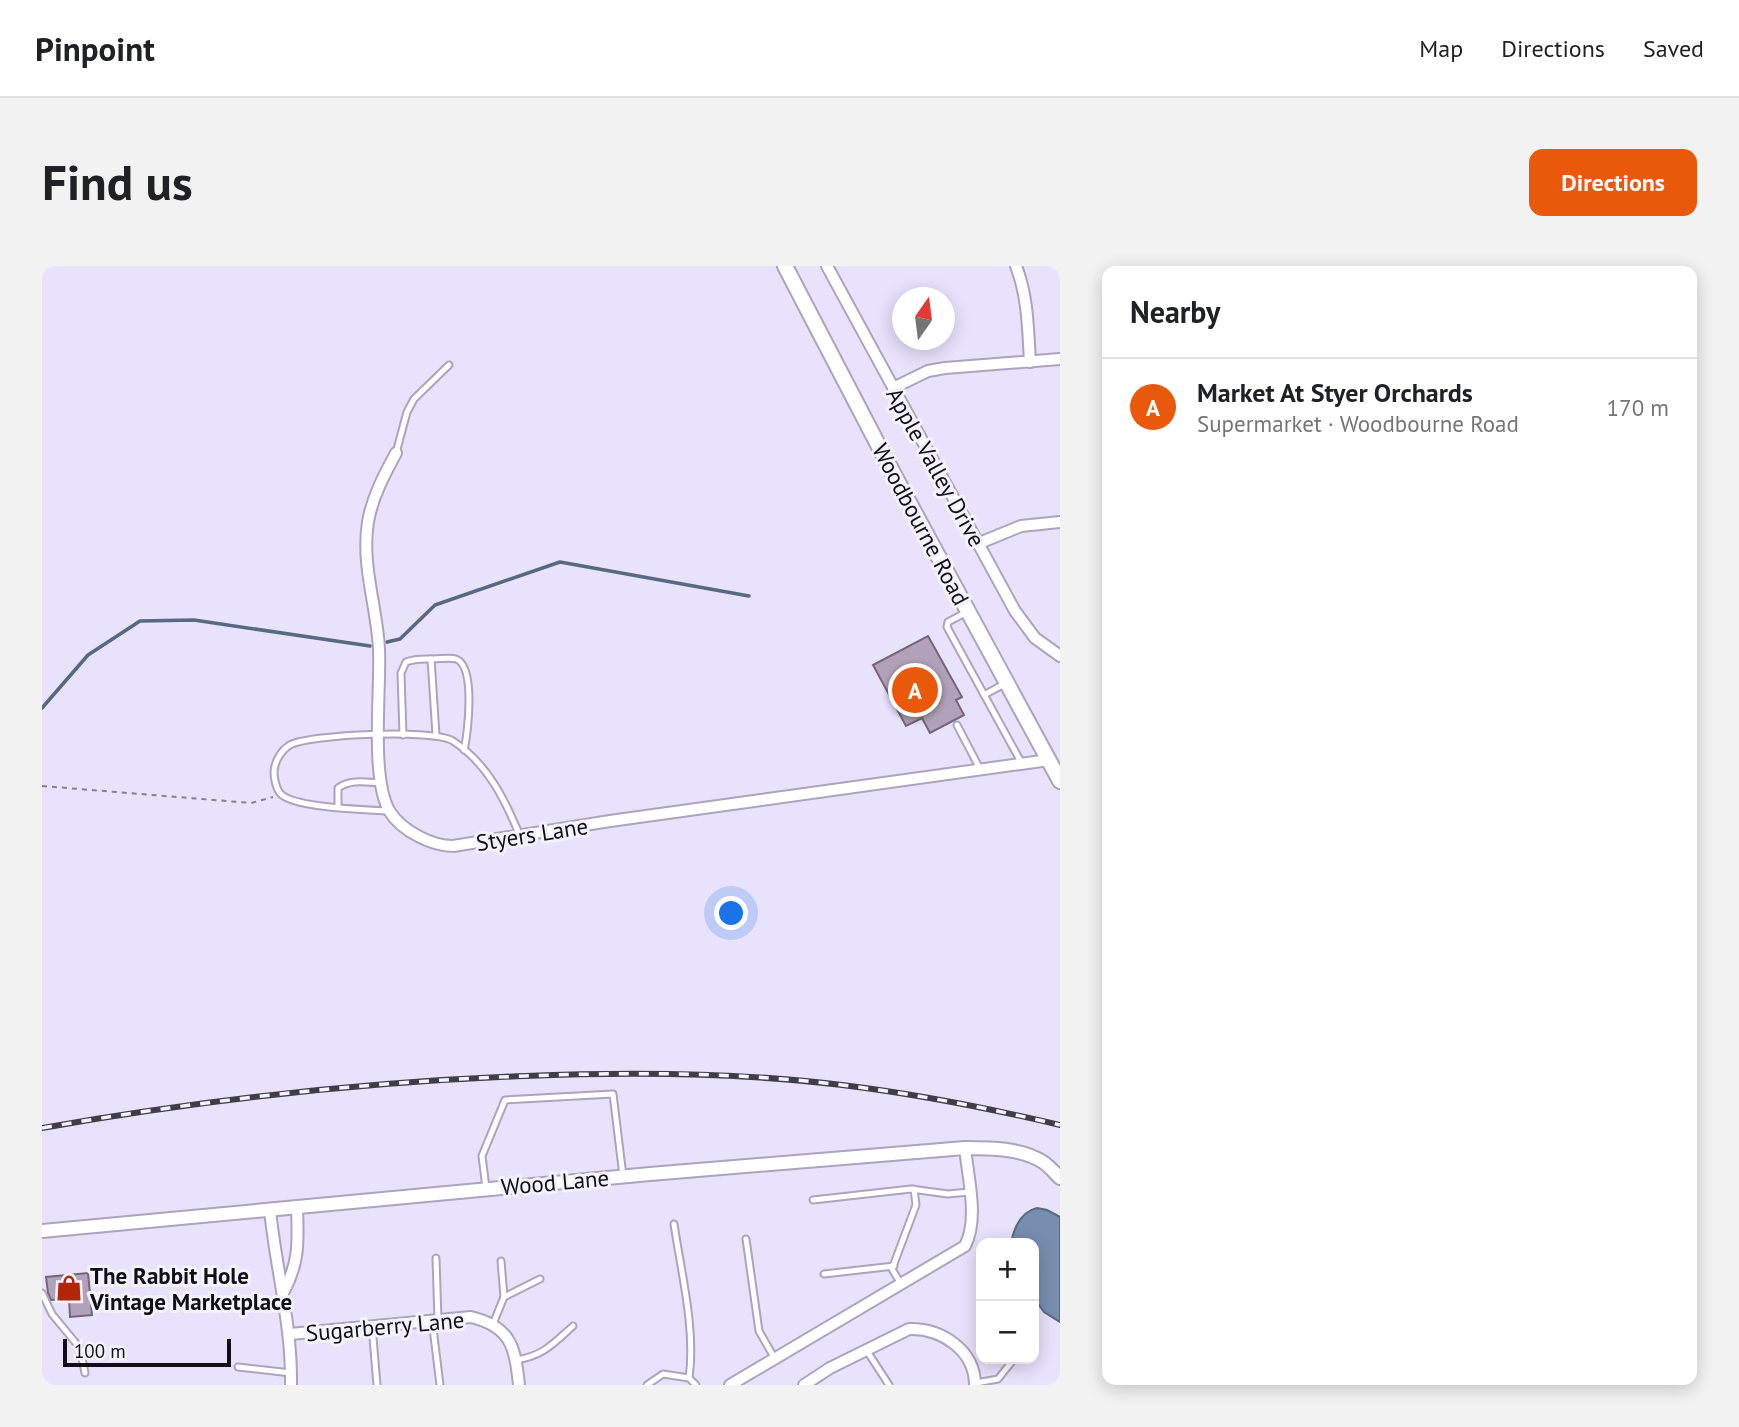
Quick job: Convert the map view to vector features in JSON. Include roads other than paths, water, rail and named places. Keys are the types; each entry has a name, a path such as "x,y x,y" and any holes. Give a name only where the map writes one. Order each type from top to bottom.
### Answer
{"main road":[{"name":"Woodbourne Road","path":"785,266 886,460 1060,781"}],"street":[{"name":"Apple Valley Drive","path":"827,266 977,544 1025,627 1060,656"},
{"path":"1016,266 1026,301 1030,362"},
{"path":"893,388 928,371 945,368 1060,359"},
{"path":"389,811 380,783 379,648 369,580 367,534 373,500 396,453"},
{"path":"977,544 1009,529 1060,522"},
{"name":"Styers Lane","path":"389,811 414,832 443,846 1049,760"},
{"path":"730,1385 965,1246 970,1237 972,1220 965,1148"},
{"name":"Wood Lane","path":"42,1231 623,1176 965,1148 994,1148 1022,1154 1043,1162 1060,1178"},
{"path":"284,1293 297,1262 297,1207"},
{"path":"270,1210 274,1250 284,1293 291,1379"},
{"name":"Sugarberry Lane","path":"289,1334 471,1317 492,1324 511,1343 519,1385"},
{"path":"804,1385 818,1381 909,1329 938,1333 955,1343 966,1357 975,1375 976,1384"}],"lane":[{"path":"396,453 407,412 414,399 449,365"},
{"path":"968,611 948,622 947,627 1022,764"},
{"path":"403,735 401,673 406,662 415,659 455,659 464,664 468,677 469,729 464,750"},
{"path":"431,659 436,735"},
{"path":"984,695 1007,683"},
{"path":"957,725 980,769"},
{"path":"389,811 302,804 280,793 274,771 281,753 288,746 300,741 332,736 436,735 452,740 478,761 503,797 520,836"},
{"path":"338,807 338,788 343,784 380,783"},
{"path":"486,1189 482,1156 505,1100 613,1094 623,1176"},
{"path":"813,1200 914,1189 948,1194 969,1192"},
{"path":"901,1284 892,1269 916,1205 914,1189"},
{"path":"674,1224 689,1327 689,1378"},
{"path":"746,1239 758,1331 775,1359"},
{"path":"436,1258 435,1320 440,1385"},
{"path":"492,1324 504,1297 501,1261"},
{"path":"824,1274 894,1266"},
{"path":"504,1297 540,1279"},
{"path":"42,1293 52,1314 79,1348 85,1373"},
{"path":"372,1326 377,1385"},
{"path":"516,1360 533,1357 549,1349 573,1326"},
{"path":"867,1351 889,1385"},
{"path":"976,1384 998,1378 1010,1364"},
{"path":"237,1367 291,1379"},
{"path":"647,1385 663,1374 689,1378 696,1385"}],"water":[{"path":"1031,1210 1047,1210 1060,1217 1060,1322 1044,1312 1039,1305 1039,1238 1012,1238 1019,1221"}],"waterway":[{"path":"387,642 400,639 435,605 560,562 749,596"},
{"path":"42,708 88,655 140,621 194,620 370,646"}],"railway":[{"path":"42,1128 222,1101 343,1088 464,1079 644,1074 723,1075 842,1085 952,1102 1060,1125"}],"place":[{"name":"Market At Styer Orchards","path":"915,690"},
{"name":"The Rabbit Hole Vintage Marketplace","path":"69,1288"}]}
